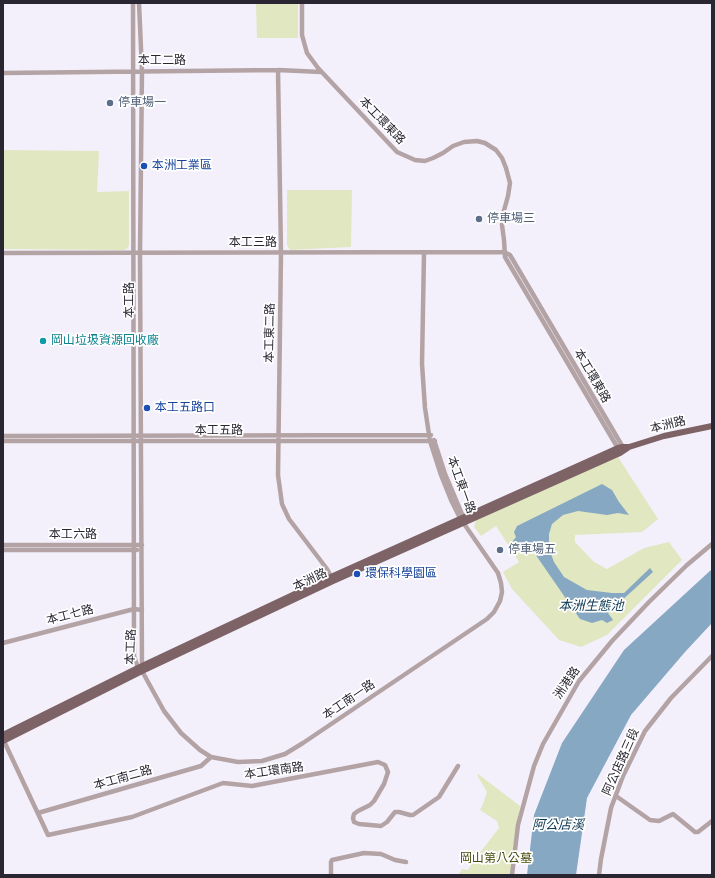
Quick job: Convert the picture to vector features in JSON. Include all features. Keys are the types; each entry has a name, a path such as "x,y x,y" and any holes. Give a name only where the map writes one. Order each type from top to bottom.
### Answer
{"main road":[{"name":"本洲路","path":"3,739 140,668 462,519 622,449 664,436 712,426"}],"street":[{"name":"本工路","path":"133,3 134,656 140,668"},
{"name":"本工路","path":"139,3 142,72 140,253 142,610 140,668"},
{"name":"本工環東路","path":"302,3 302,35 307,53 322,72 397,152 415,160 425,161 443,153 453,146 464,142 477,141 485,143 496,150 504,163 510,183 502,219 504,252 510,255 622,449"},
{"name":"本工二路","path":"3,73 278,70 322,72"},
{"name":"本工東二路","path":"278,70 281,253 278,475 282,504 289,519 327,569 332,579"},
{"name":"本工東一路","path":"424,252 422,364 425,408 430,435 462,519"},
{"name":"本工三路","path":"3,253 504,252"},
{"name":"本工五路","path":"279,439 430,435"},
{"name":"本工五路","path":"3,436 134,439 433,441"},
{"name":"本工五路","path":"3,442 134,439"},
{"name":"本工南一路","path":"140,668 164,711 181,733 200,750 211,757 238,762 262,761 285,754 304,743 487,619 494,612 500,601 502,592 498,573 462,519"},
{"name":"洲港路","path":"512,875 518,825 534,766 543,744 579,681 612,641 649,602 687,565 712,544"},
{"name":"本工六路","path":"3,545 142,547"},
{"name":"本工六路","path":"3,550 134,547"},
{"name":"本工七路","path":"3,643 134,609 142,610"},
{"name":"阿公店路三段","path":"599,875 611,808 623,776 645,731 670,698 712,656"},
{"name":"本工環南路","path":"3,739 48,835 132,817 223,783 252,786 378,762 385,766 388,772 384,784 374,801 354,814 353,818 354,822 359,824 381,826 387,822 395,812 410,815 413,814 438,797 458,766"},
{"name":"本工南二路","path":"38,813 201,766 211,757"},
{"path":"616,796 650,820 659,821 673,814 695,832 698,832 712,821"},
{"path":"331,875 332,860 364,853 381,854 395,860 406,862"}],"green space":[{"path":"256,3 298,3 298,38 257,38"},
{"path":"3,150 99,151 97,192 129,191 128,248 124,250 3,249"},
{"path":"287,190 352,190 351,247 290,250 287,245"},
{"path":"618,457 658,519 642,532 575,535 575,542 594,562 607,569 644,548 669,542 682,560 607,635 581,647 559,640 512,589 503,572 519,562 496,526 481,536 474,527 476,520"},
{"name":"岡山第八公墓","path":"478,774 520,806 513,847 511,875 458,875 462,869 468,870 471,865 467,859 470,850 479,854 499,828 497,821 480,810 487,792 477,775"}],"water":[{"name":"本洲生態池","path":"602,484 612,490 629,515 618,513 607,515 578,511 563,515 552,524 549,534 549,549 554,562 564,577 587,590 612,593 624,593 650,568 653,572 608,613 613,620 607,623 602,620 592,623 580,619 531,548 523,547 517,550 512,542 516,537 514,532 517,526"},
{"name":"阿公店溪","path":"712,569 712,623 631,715 587,798 576,875 527,875 534,815 562,743 624,650"}],"place":[{"name":"停車場一","path":"110,103"},
{"name":"本洲工業區","path":"144,166"},
{"name":"停車場三","path":"479,219"},
{"name":"岡山垃圾資源回收廠","path":"43,341"},
{"name":"本工五路口","path":"147,408"},
{"name":"停車場五","path":"500,550"},
{"name":"環保科學園區","path":"357,574"}]}
